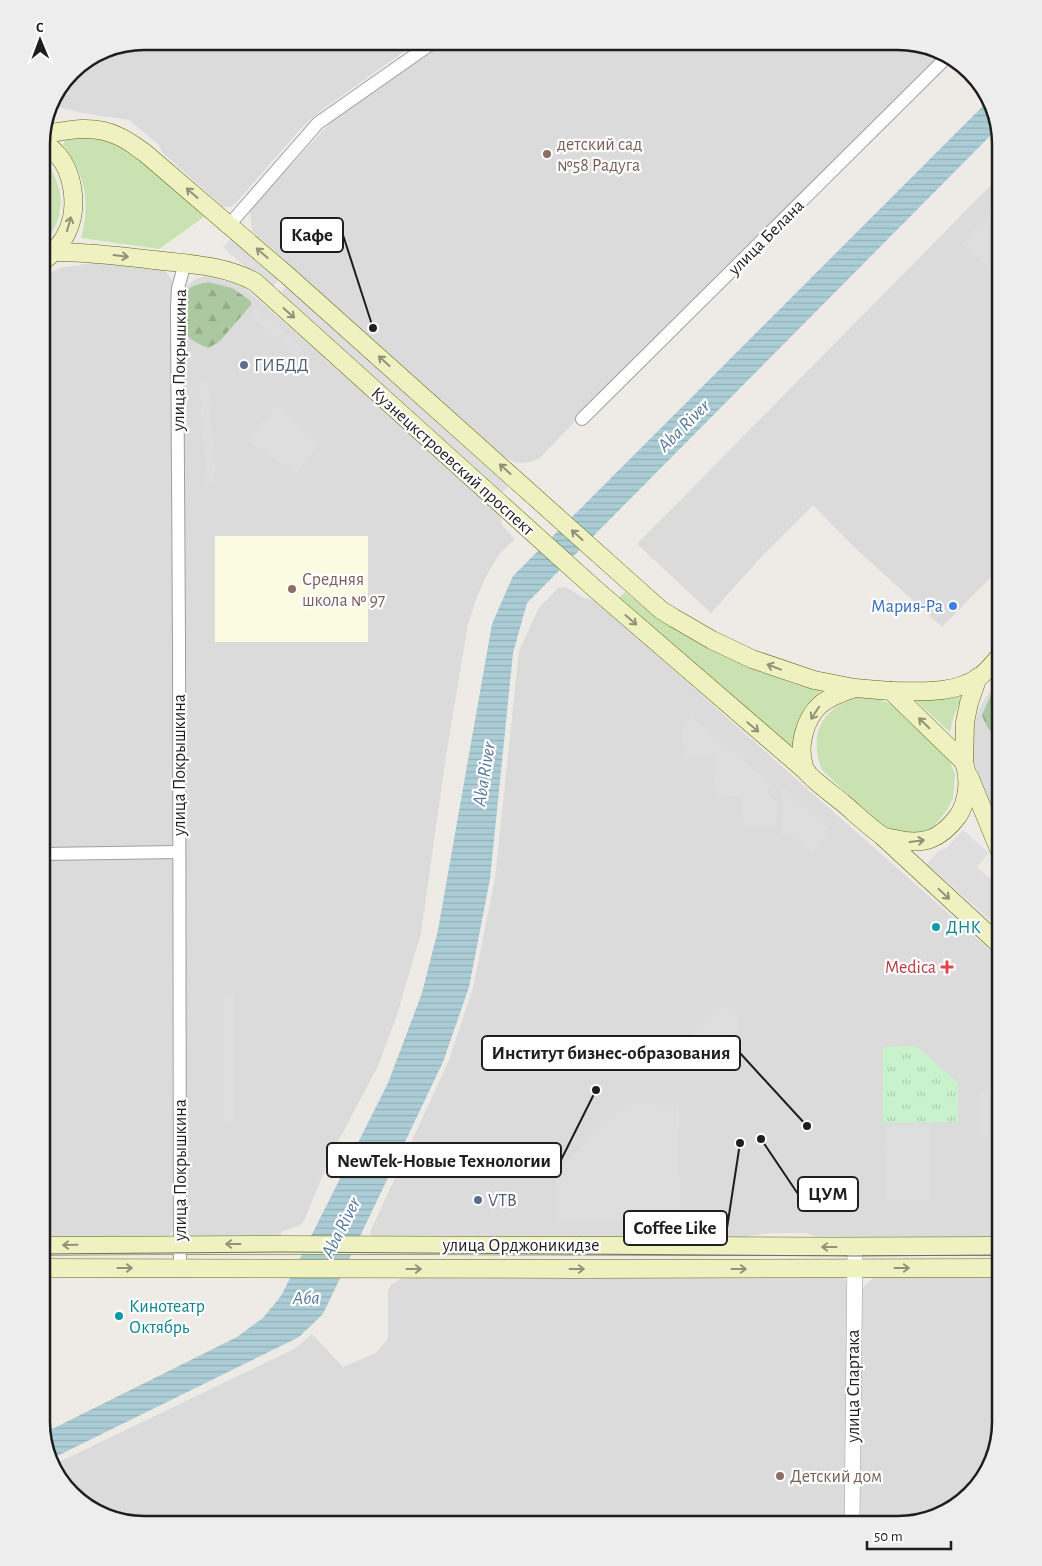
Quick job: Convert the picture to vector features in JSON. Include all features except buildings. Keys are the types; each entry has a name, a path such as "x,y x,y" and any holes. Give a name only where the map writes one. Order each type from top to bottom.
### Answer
{"main road":[{"name":"Кузнецкстроевский проспект","path":"51,134 71,130 95,129 121,137 144,153 288,276 662,610 712,640 780,670 814,680 855,688"},
{"path":"50,147 57,154 70,177 74,204 68,229 50,255"},
{"name":"Кузнецкстроевский проспект","path":"50,258 86,252 185,263 226,270 240,274 254,282 594,588 807,772"},
{"path":"992,664 978,677 956,687 936,692 855,688 834,695 820,705 808,722 803,737 802,752 807,772 883,836 992,938"},
{"path":"883,836 910,843 926,840 941,833 951,825 963,808 967,768 964,722 978,677"},
{"path":"890,691 967,768 992,824"},
{"name":"улица Орджоникидзе","path":"50,1246 367,1244 992,1246"},
{"name":"улица Орджоникидзе","path":"50,1268 992,1268"}],"street":[{"path":"229,225 318,123 423,50"},
{"name":"улица Белана","path":"582,419 942,62"},
{"name":"улица Покрышкина","path":"180,1268 176,307 178,288 185,263"},
{"path":"50,854 179,852"},
{"name":"улица Спартака","path":"852,1516 855,1247"}],"shaded area":[{"path":"138,50 406,50 323,109 304,125 236,203 230,207 223,207 162,152 159,145 129,120 58,107 69,87 82,73 108,57 120,53"},
{"path":"434,50 904,50 936,58 597,398 539,459 530,462 517,463 505,457 252,231 250,209 333,120"},
{"path":"992,184 992,576 942,627 855,548 813,505 764,554 711,613 637,544"},
{"path":"992,213 992,262 987,267 962,244"},
{"path":"235,235 282,276 270,289 223,247"},
{"path":"93,263 136,264 154,267 166,272 172,280 173,1229 169,1237 50,1240 50,273 60,268"},
{"path":"207,276 235,283 246,289 500,513 502,525 515,539 501,552 490,569 478,594 468,624 446,756 421,933 397,1015 378,1066 332,1153 304,1221 299,1226 282,1231 279,1239 188,1237 184,1232 182,297 186,287 195,279"},
{"path":"289,283 511,483 500,495 278,296"},
{"path":"255,307 303,349 297,356 249,314"},
{"path":"208,381 216,483 207,484 199,382"},
{"path":"277,405 320,444 297,473 247,441"},
{"name":"Средняя школа № 97","path":"215,536 368,536 368,642 215,642"},
{"path":"566,587 584,598 594,600 992,952 992,1239 821,1238 806,1233 769,1233 745,1237 372,1239 370,1232 449,1060 473,988 495,878 519,651 538,609 558,588"},
{"path":"992,689 992,808 972,752 974,723 982,703"},
{"path":"692,717 772,785 767,792 777,803 776,827 744,828 742,796 716,797 714,758 684,758 683,726"},
{"path":"782,787 832,832 811,853 793,836 782,836"},
{"path":"963,830 989,853 977,867 992,881 992,922 927,864 940,850 947,848"},
{"path":"224,995 235,995 235,1123 224,1123"},
{"path":"721,1004 739,1019 737,1050 696,1050 688,1037"},
{"path":"992,1087 992,1136 978,1135 978,1094"},
{"path":"627,1104 679,1105 680,1220 556,1221 556,1171"},
{"path":"886,1126 930,1126 931,1201 887,1201"},
{"path":"992,1273 992,1422 989,1446 985,1458 973,1479 955,1497 934,1509 922,1513 898,1516 860,1516 861,1294 864,1286 875,1277"},
{"path":"405,1276 842,1276 846,1281 847,1288 848,1516 138,1516 108,1509 87,1497 69,1479 63,1469 59,1462 294,1349 312,1334 343,1367 376,1353 388,1339 388,1290 392,1284"}],"green space":[{"path":"86,137 120,146 136,155 151,166 204,217 159,249 81,238 86,200 84,189 76,167 63,145 65,140"},
{"path":"50,168 56,179 61,202 56,225 50,236"},
{"path":"208,282 232,288 251,301 251,305 219,342 208,348 195,342 188,336 184,327 183,314 187,291 194,286"},
{"path":"625,592 659,620 754,669 800,686 822,689 804,710 798,724 796,752 618,599"},
{"path":"964,692 954,715 950,732 915,700"},
{"path":"992,694 992,732 982,715"},
{"path":"859,697 879,699 899,708 949,758 955,775 953,798 947,810 935,825 924,831 912,834 886,830 822,770 817,745 821,724 835,708"},
{"path":"917,1046 958,1083 958,1122 883,1123 883,1047"}],"water":[{"name":"Аба","path":"984,105 989,120 991,135 527,603 513,653 490,879 469,987 443,1062 323,1314 299,1337 56,1456 51,1430 237,1337 263,1318 281,1296 388,1083 422,993 438,930 492,624 513,576"}],"tram line":[{"path":"50,1254 282,1252 855,1256 992,1255"}],"place":[{"name":"детский сад №58 Радуга","path":"547,154"},
{"name":"Кафе","path":"373,328"},
{"name":"ГИБДД","path":"244,365"},
{"name":"Средняя школа № 97","path":"292,589"},
{"name":"Мария-Ра","path":"953,606"},
{"name":"ДНК","path":"936,927"},
{"name":"Medica","path":"947,967"},
{"name":"NewTek-Новые Технологии","path":"596,1090"},
{"name":"Институт бизнес-образования","path":"807,1126"},
{"name":"ЦУМ","path":"761,1139"},
{"name":"Coffee Like","path":"740,1143"},
{"name":"VTB","path":"478,1200"},
{"name":"Кинотеатр Октябрь","path":"119,1316"},
{"name":"Детский дом","path":"780,1476"}],"water label":[{"name":"Aba River","path":"683,425"},
{"name":"Aba River","path":"483,774"},
{"name":"Aba River","path":"340,1227"}]}
